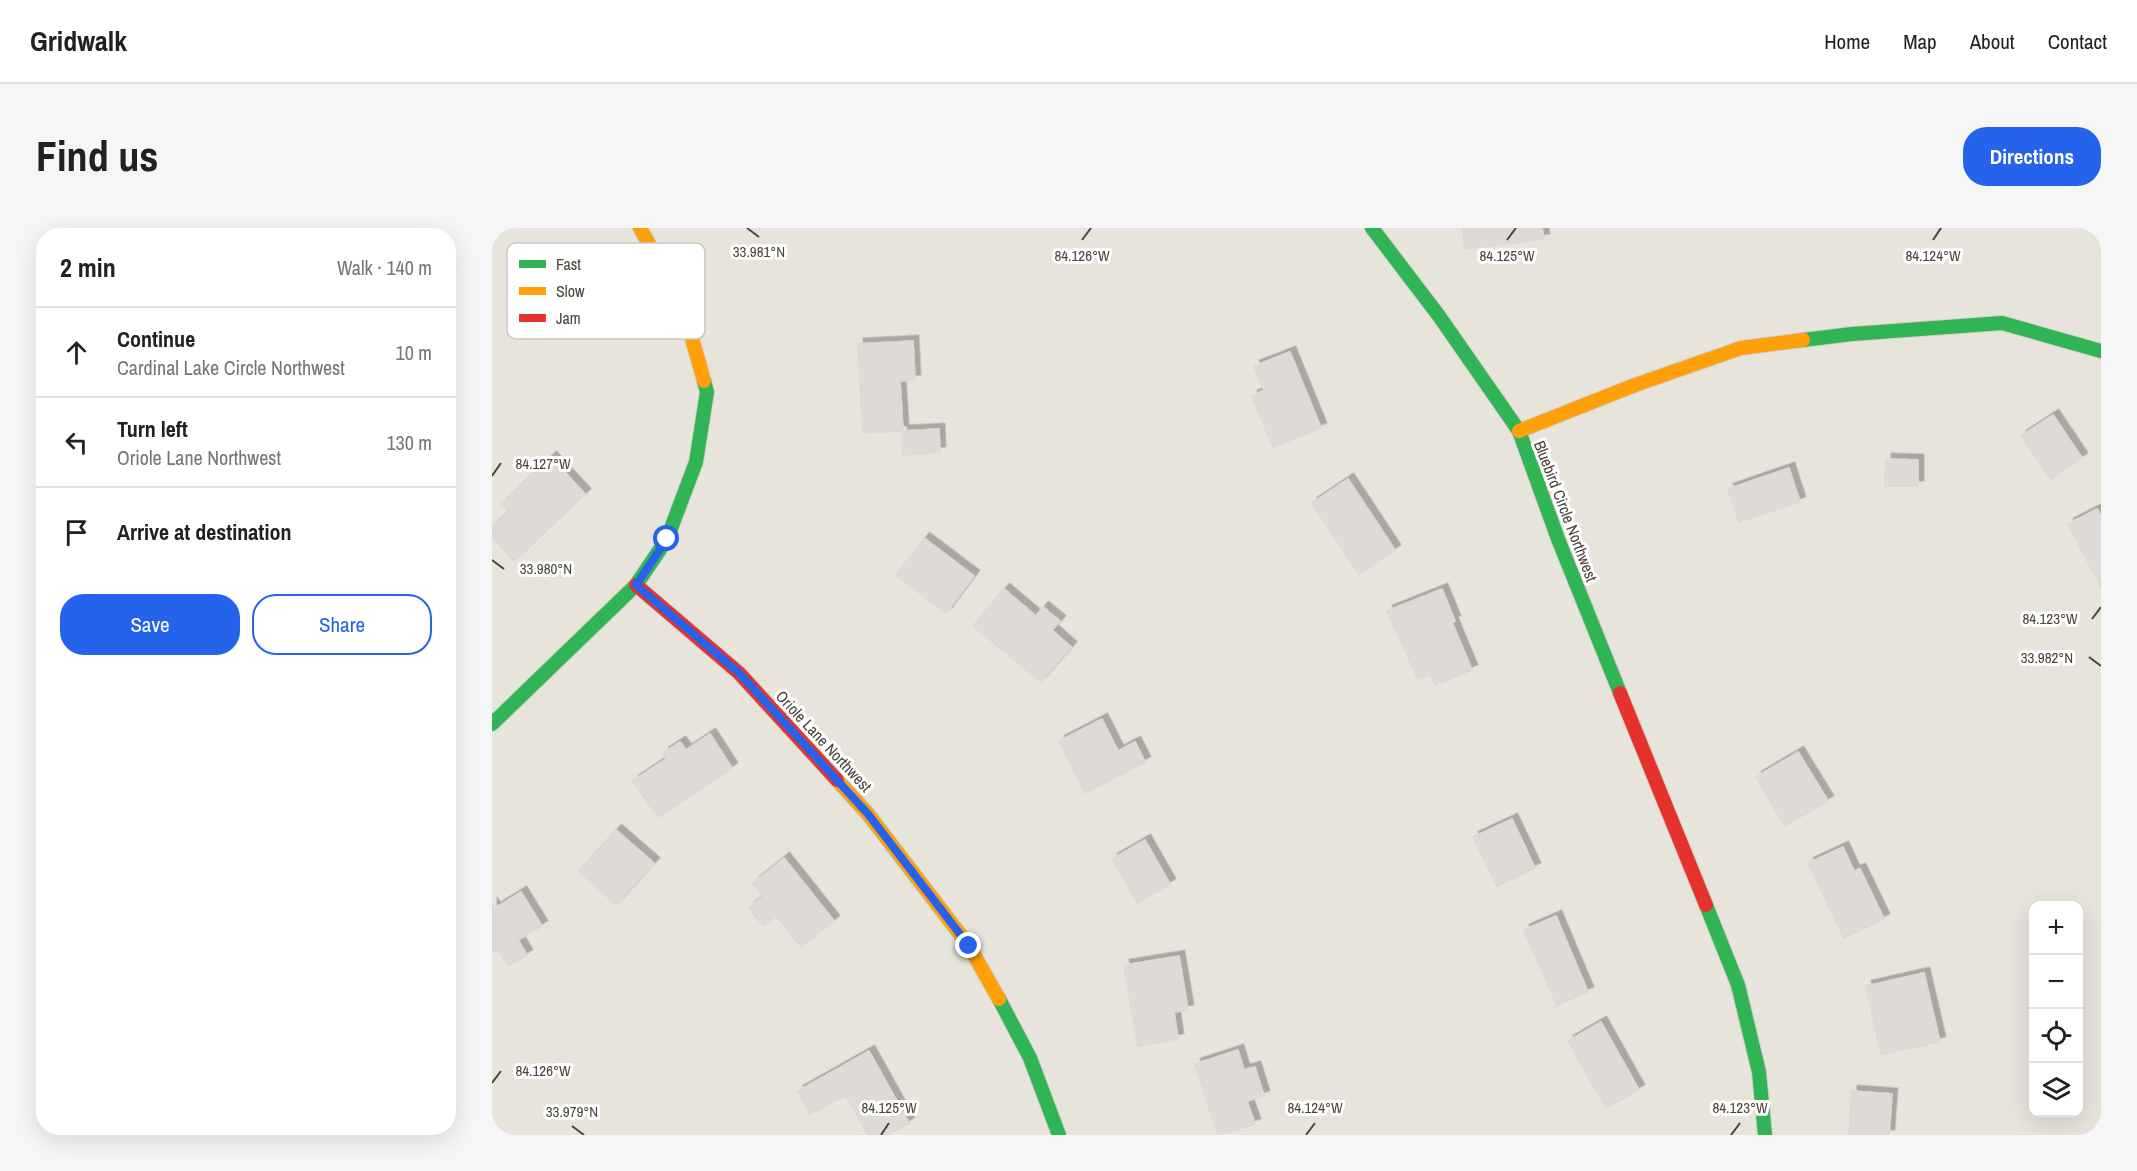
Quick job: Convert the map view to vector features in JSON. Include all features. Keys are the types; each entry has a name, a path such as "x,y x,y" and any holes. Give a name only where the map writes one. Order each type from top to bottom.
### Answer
{"street":[{"path":"640,228 648,243"},
{"path":"1372,228 1438,316 1519,431"},
{"name":"Bluebird Circle Northwest","path":"1765,1135 1759,1072 1738,985 1558,539 1519,431 1635,385 1741,348 1852,334 2002,323 2101,351"},
{"path":"492,724 636,585 667,539 696,462 707,392 692,339"},
{"name":"Oriole Lane Northwest","path":"636,585 739,673 868,814 969,946 1030,1058 1059,1135"}],"shaded area":[{"path":"492,228 2101,228 2101,1135 492,1135"}],"building":[{"path":"1462,228 1542,228 1544,239 1465,249"},
{"path":"913,341 915,380 900,381 903,431 863,433 858,344"},
{"path":"1290,352 1321,428 1273,447 1252,396 1264,390 1254,366"},
{"path":"2053,415 2082,458 2051,479 2021,436"},
{"path":"939,429 940,452 903,455 902,431"},
{"path":"551,457 585,494 514,561 492,537 492,527 509,511 502,504"},
{"path":"1886,459 1918,460 1918,486 1885,486"},
{"path":"1789,468 1800,502 1739,522 1728,489"},
{"path":"1348,479 1395,550 1359,574 1312,503"},
{"path":"2097,509 2101,516 2101,587 2068,524"},
{"path":"924,538 974,576 946,613 896,575"},
{"path":"1004,589 1036,616 1043,607 1060,621 1052,630 1071,647 1041,682 973,626"},
{"path":"1442,589 1455,621 1452,622 1472,670 1435,685 1430,674 1418,679 1387,611"},
{"path":"1102,719 1118,751 1135,742 1145,762 1085,793 1059,741"},
{"path":"710,734 732,768 658,817 633,781 666,759 663,753 680,742 686,750"},
{"path":"1798,752 1828,801 1785,826 1756,777"},
{"path":"1512,819 1535,868 1497,886 1473,837"},
{"path":"616,830 654,863 616,905 579,871"},
{"path":"1145,840 1170,884 1138,903 1112,859"},
{"path":"1843,847 1854,871 1860,869 1884,919 1844,938 1808,863"},
{"path":"784,858 834,921 801,947 776,916 763,926 749,908 763,896 753,883"},
{"path":"521,892 542,926 518,940 527,955 508,966 498,949 492,953 492,904 495,908"},
{"path":"1556,916 1588,992 1557,1005 1524,930"},
{"path":"1179,956 1188,1010 1174,1012 1178,1039 1138,1046 1124,965"},
{"path":"1924,973 1940,1042 1881,1054 1866,986"},
{"path":"1601,1022 1639,1090 1606,1108 1568,1041"},
{"path":"1238,1050 1244,1070 1255,1067 1264,1096 1247,1101 1255,1124 1218,1135 1195,1064"},
{"path":"869,1051 909,1123 887,1135 868,1135 846,1095 810,1114 798,1091"},
{"path":"1852,1091 1892,1094 1889,1135 1849,1135"}],"traffic: fast":[{"path":"1372,228 1439,316 1519,431 1558,539 1620,693"},
{"path":"1803,340 1852,334 2002,323 2101,351"},
{"path":"492,724 636,585 667,539 696,462 707,392 704,381"},
{"path":"1706,905 1738,985 1759,1072 1765,1135"},
{"path":"999,999 1030,1058 1059,1135"}],"traffic: slow":[{"path":"640,228 648,243"},
{"path":"692,339 704,381"},
{"path":"1519,431 1635,385 1741,348 1803,340"},
{"path":"837,780 868,814 969,946 999,999"}],"traffic: jam":[{"path":"636,585 739,673 837,780"},
{"path":"1620,693 1706,905"}],"route":[{"path":"667,539 636,585 739,673 868,814 969,946"}]}
